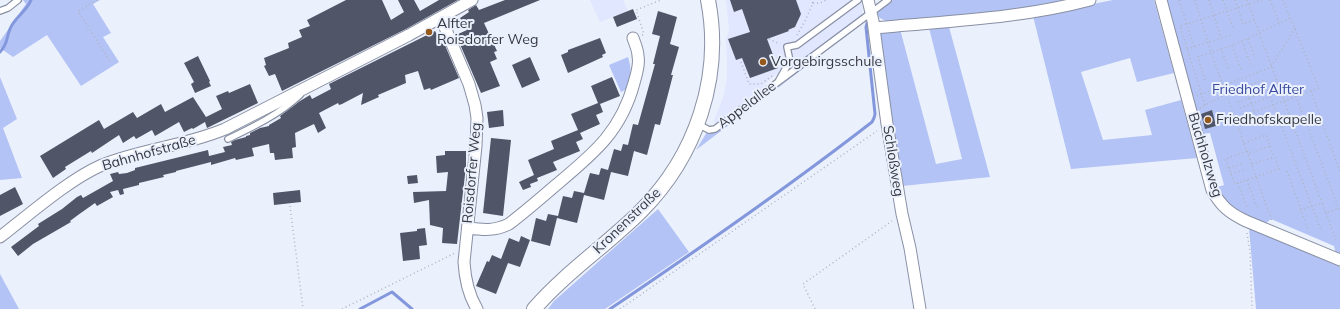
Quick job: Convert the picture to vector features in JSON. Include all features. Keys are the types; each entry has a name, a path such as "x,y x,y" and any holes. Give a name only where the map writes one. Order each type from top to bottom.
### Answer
{"street":[{"name":"Bahnhofstraße","path":"0,237 72,183 102,165 217,133 441,18 472,0"},
{"name":"Kronenstraße","path":"534,309 562,280 623,228 653,198 688,147 698,124 708,92 711,64 712,27 708,0"},
{"name":"Schloßweg","path":"868,0 874,28 887,124 902,214 910,248 920,309"},
{"path":"874,28 1014,16 1049,10 1090,0"},
{"name":"Buchholzweg","path":"1161,0 1212,190 1219,203 1233,215 1340,260"},
{"name":"Roisdorfer Weg","path":"441,18 470,84 476,110 476,146 465,250 466,279 471,298 477,309"},
{"path":"468,228 486,231 494,230 509,224 595,151 604,141 623,113 633,86 639,57 633,38"}],"lane":[{"path":"0,11 8,8 18,0"},
{"path":"778,82 790,61 788,47 797,45 858,0"},
{"path":"871,13 888,0"},
{"name":"Appelallee","path":"698,124 710,130 715,129 871,13"},
{"name":"Bahnhofstraße","path":"228,139 259,124 291,104 309,86"}],"path":[{"path":"97,0 78,11 111,63"},
{"path":"633,38 644,34 636,10 661,0"},
{"path":"810,0 813,3 820,3 826,0"},
{"path":"1179,0 1194,47"},
{"path":"1195,0 1207,43 1272,221 1262,228"},
{"path":"1209,0 1221,38"},
{"path":"1224,0 1233,28"},
{"path":"1235,0 1243,24 1254,20"},
{"path":"1246,0 1336,240"},
{"path":"1205,105 1200,95 1180,26 1261,0"},
{"path":"1270,0 1279,23"},
{"path":"1235,119 1319,88 1283,0"},
{"path":"769,39 788,47 802,27 813,3"},
{"path":"1206,80 1198,57 1248,39 1258,32 1290,18"},
{"path":"1200,95 1272,67 1294,28"},
{"path":"1187,49 1231,35"},
{"path":"1248,39 1255,58"},
{"path":"1242,41 1251,65"},
{"path":"1232,45 1242,69"},
{"path":"1221,49 1229,70"},
{"path":"777,57 781,69"},
{"path":"740,62 749,84 761,84 776,73"},
{"path":"1199,110 1205,105 1226,94 1264,80 1321,230"},
{"path":"1245,87 1254,112"},
{"path":"1238,102 1268,91"},
{"path":"1311,91 1340,172"},
{"path":"1296,96 1339,209 1326,213"},
{"path":"1240,108 1270,97"},
{"path":"620,309 887,124"},
{"path":"1244,143 1266,135 1270,146 1274,157 1278,169 1235,184 1225,159 1270,146"},
{"path":"1252,164 1274,157"},
{"path":"1229,168 1242,164"},
{"path":"1231,174 1244,170"},
{"path":"1287,171 1308,229"},
{"path":"1247,180 1257,207"},
{"path":"1238,183 1247,207"},
{"path":"1300,210 1322,203"},
{"path":"290,206 303,309"},
{"path":"815,309 803,284 902,214"},
{"path":"1246,221 1250,251 1252,309"},
{"path":"342,309 456,252 465,250"}],"shaded area":[{"path":"590,0 623,0 628,11 600,22"},
{"name":"Vorgebirgsschule","path":"726,0 861,0 863,9 862,14 794,66 785,63 781,71 768,81 757,94 716,124 714,121 724,95 727,77 726,39 729,30"}],"green space":[{"path":"23,0 100,0 93,4 111,33 103,37 119,62 81,86 47,35 13,57 0,48 0,41 26,4"},
{"path":"893,0 1075,0 975,16 886,21 880,18 878,16 878,11"},
{"path":"1113,0 1154,0 1174,73 1137,82 1130,58 1081,72 1103,140 1152,135 1145,110 1181,100 1197,158 1071,169 1033,16"},
{"name":"Friedhof Alfter","path":"1165,0 1340,0 1340,255 1336,254 1334,246 1271,219 1265,224 1237,211 1227,202 1218,187 1224,185 1210,133 1203,134 1195,115"},
{"path":"865,12 867,20 696,150 707,132 716,124"},
{"path":"949,27 990,177 902,186 879,30 900,29 936,164 962,159 929,28"},
{"path":"628,57 630,69 629,81 627,89 621,92 609,65"},
{"path":"0,77 17,119 3,128 22,178 0,180"},
{"path":"658,209 689,252 605,309 548,309 554,301"},
{"path":"1249,228 1340,267 1340,309 1256,309"},
{"path":"0,274 19,309 0,309"}],"building":[{"path":"346,0 382,0 391,20 404,12 398,0 414,0 420,11 439,0 458,0 406,29 282,91 275,74 269,76 264,66 266,65 264,58 289,48 288,43 302,37 299,30 310,26 307,20"},
{"path":"505,0 540,0 484,23 497,51 494,52 497,59 490,62 500,86 481,93 456,35 467,30 460,18 476,5 479,10"},
{"path":"730,0 796,0 801,14 795,27 788,30 789,31 767,39 778,68 750,78 742,58 736,60 728,39 750,32 742,9 734,12"},
{"path":"633,9 637,19 617,27 613,17"},
{"path":"658,11 677,17 670,44 679,47 660,125 655,124 647,155 634,151 628,176 611,172 604,200 584,195 577,223 557,218 550,246 531,241 536,218 546,221 548,214 558,216 563,196 572,198 574,191 584,193 590,173 599,175 601,168 608,170 614,149 621,151 623,144 628,145 633,124 638,125 655,64 653,64 660,36 652,34"},
{"path":"435,31 442,44 444,43 459,78 431,90 430,88 424,90 418,71 405,75 406,83 378,95 379,97 361,105 363,93 342,104 339,105 338,103 319,113 326,128 318,133 314,124 295,133 296,147 292,148 293,158 275,160 274,153 270,153 269,144 252,148 254,156 236,160 235,158 211,165 211,162 163,175 164,177 139,183 139,185 123,189 124,194 120,195 118,190 110,192 113,197 97,206 95,203 70,221 71,222 33,244 18,256 11,247 39,226 38,224 62,209 77,197 81,195 83,198 113,181 110,174 118,172 119,174 127,173 135,170 135,168 208,150 209,156 225,152 223,147 232,145 231,142 246,137 250,135 250,133 260,128 269,126 281,118 280,116 310,95 312,99 331,89 329,84"},
{"path":"600,38 606,53 602,55 603,57 568,73 561,55 568,52 568,50"},
{"path":"198,56 211,86 195,93 191,84 194,82 184,63"},
{"path":"530,57 540,80 522,88 512,65"},
{"path":"612,77 620,96 600,104 603,112 596,115 600,124 580,133 583,139 576,142 580,151 553,162 557,170 537,178 538,181 530,184 531,187 523,190 519,182 534,175 528,160 554,149 551,141 578,130 571,114 598,103 591,86"},
{"path":"250,84 258,103 207,128 205,122 184,132 179,122 155,136 152,130 136,139 134,136 123,143 119,135 92,153 91,151 65,167 66,169 53,178 40,156 99,120 104,129 133,112 137,118 161,104 165,112 193,97 206,117 222,109 216,96 228,91 229,93"},
{"path":"503,110 504,126 489,128 487,112"},
{"name":"Friedhofskapelle","path":"1212,110 1216,126 1205,129 1201,114"},
{"path":"491,138 511,140 503,216 483,213"},
{"path":"445,151 466,151 466,166 457,244 442,243 443,228 430,225 429,200 414,203 413,192 446,191 448,172 437,173 436,156 445,155"},
{"path":"417,175 418,183 408,184 407,176"},
{"path":"15,187 23,204 0,216 0,195"},
{"path":"300,190 301,202 274,205 273,193"},
{"path":"425,228 427,245 419,246 420,259 403,261 400,233 417,231 417,229"},
{"path":"521,236 530,240 520,267 508,263 496,294 476,286 487,261 489,262 492,255 501,259 509,238 519,242"}],"waterway":[{"path":"0,52 6,44 14,21 27,8 31,0"},
{"path":"610,309 677,264 808,171 872,122 875,114 866,27 867,23"},
{"path":"360,309 392,292 412,309"}],"place":[{"name":"Alfter Roisdorfer Weg","path":"429,32"},
{"name":"Vorgebirgsschule","path":"763,62"},
{"name":"Friedhofskapelle","path":"1208,120"}]}
